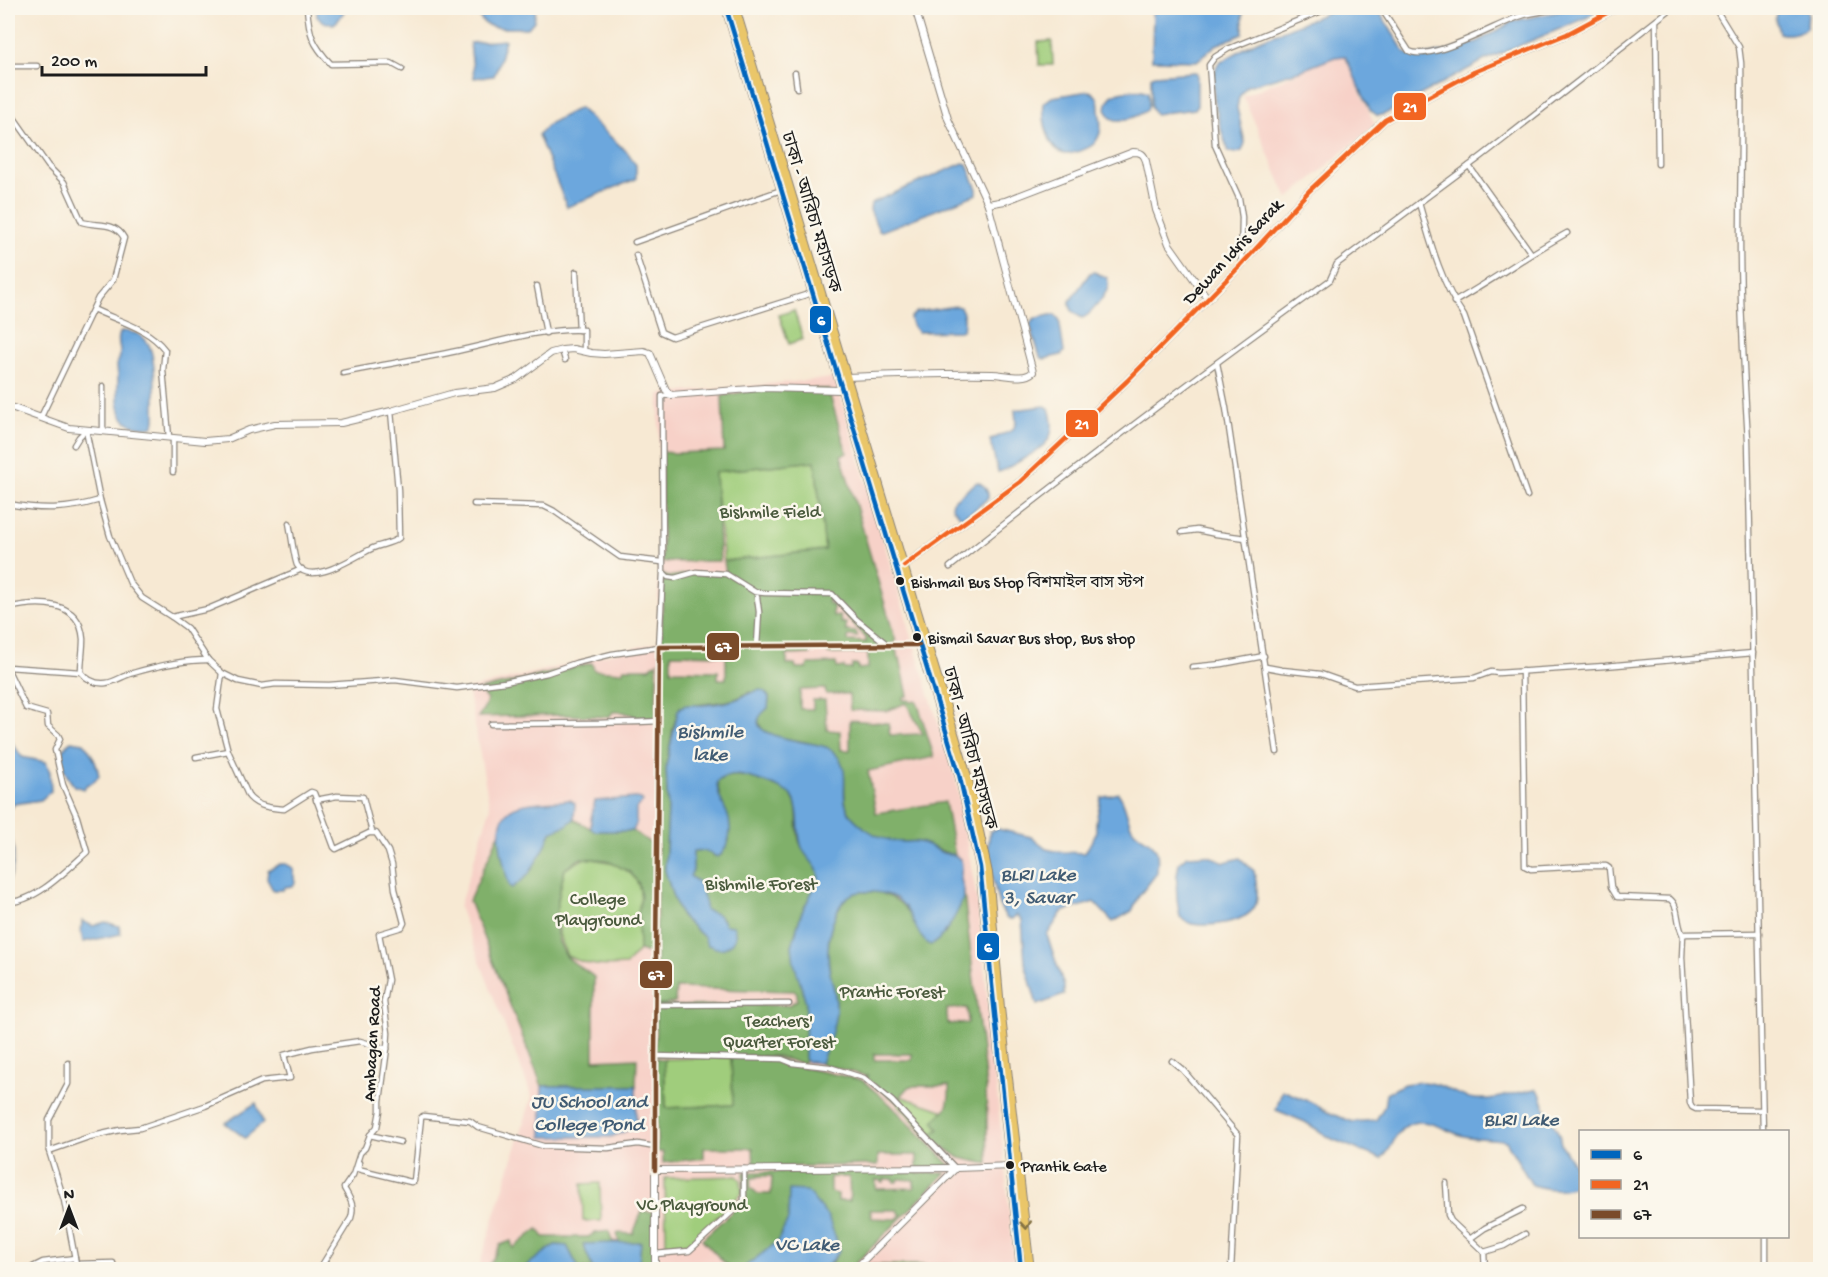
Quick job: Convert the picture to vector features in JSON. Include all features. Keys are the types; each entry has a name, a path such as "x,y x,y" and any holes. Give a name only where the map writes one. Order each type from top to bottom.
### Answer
{"highway":[{"name":"ঢাকা - আরিচা মহাসড়ক","path":"726,8 959,774 980,867 1021,1269"},
{"name":"ঢাকা - আরিচা মহাসড়ক","path":"735,8 968,780 988,873 1000,1008 1030,1269"}],"main road":[{"name":"Dewan Idris Sarak","path":"904,566 1020,482 1127,381 1240,266 1309,191 1385,120 1474,72 1536,48 1616,8"}],"street":[{"path":"308,8 309,28 317,49 331,64 391,63 402,69"},
{"path":"847,377 937,374 1023,376 1031,374 1033,370 988,204 948,119 915,8"},
{"path":"1240,266 1242,217 1239,198 1215,145 1209,65 1215,57 1228,49 1329,8"},
{"path":"1378,8 1385,14 1409,51 1421,54 1460,42 1522,15 1556,8"},
{"path":"1600,8 1602,16"},
{"path":"950,567 1137,420 1330,280 1337,264 1469,166 1672,8"},
{"path":"1715,8 1739,47 1741,63 1740,243 1753,653 1754,794 1763,1130"},
{"path":"1656,21 1658,164"},
{"path":"8,66 37,66"},
{"path":"795,73 797,88"},
{"path":"8,112 18,122 48,166 64,182 82,222 114,227 120,230 124,238 112,280 98,298 41,417"},
{"path":"988,204 1005,201 1133,152 1139,152 1146,161 1156,210 1169,244 1208,299"},
{"path":"1469,166 1531,253"},
{"path":"635,242 781,190"},
{"path":"1419,203 1441,271 1454,302 1464,316 1527,496"},
{"path":"1454,302 1567,232"},
{"path":"636,255 661,332 672,338 812,293"},
{"path":"576,272 579,330"},
{"path":"537,286 546,333"},
{"path":"93,309 114,320 128,322 159,341 165,350 163,370 173,472"},
{"path":"343,373 530,334 579,330 585,332 584,351"},
{"path":"8,406 69,428 205,441 228,439 249,430 276,424 341,423 454,393 495,388 516,379 551,353 562,350 591,353 644,351 650,353 666,390 671,395"},
{"path":"562,350 565,360"},
{"path":"1217,363 1266,667 1277,753"},
{"path":"103,386 103,431"},
{"path":"655,1269 658,721 663,572 662,396 764,388 841,390"},
{"path":"289,524 297,564 302,569 315,573 330,570 375,547 394,542 399,538 398,490 391,411"},
{"path":"74,445 86,430"},
{"path":"86,430 100,500 110,536 130,583 142,598 187,628 208,660 222,673 238,681 262,686 329,685 395,680 457,688 505,682 548,673 612,654 659,647 919,645"},
{"path":"8,504 36,509 83,505 100,500"},
{"path":"474,504 544,506 620,557 662,562"},
{"path":"1182,532 1197,530 1246,538"},
{"path":"172,618 208,609 302,569"},
{"path":"663,572 668,577 675,578 696,572 726,574 755,592 832,594 856,619 888,645"},
{"path":"757,597 758,646"},
{"path":"8,608 53,604 68,611 77,619 82,636 81,672"},
{"path":"1266,667 1321,674 1355,686 1474,678 1491,672 1605,666 1753,653"},
{"path":"1192,667 1264,656"},
{"path":"8,902 24,899 39,892 87,852 77,817 63,785 55,750 60,739 48,726 46,714 26,708 8,668 81,672 94,682 106,683 162,665 208,660"},
{"path":"1522,671 1525,866 1531,869 1606,866 1609,868 1611,887 1617,897 1670,899 1675,903 1683,935 1683,992 1690,1103 1696,1108 1762,1110"},
{"path":"222,673 217,709 228,751 243,788 252,801 270,808 284,809 311,792 314,793 316,800 333,847 336,849 372,832 363,797 337,796 316,800"},
{"path":"490,724 602,724 658,721"},
{"path":"196,758 228,751"},
{"name":"Ambagan Road","path":"319,1269 351,1218 354,1209 344,1188 353,1175 360,1153 365,1148 370,1135 378,1127 388,1033 384,1002 388,980 379,934 402,927 404,923 388,852 376,833 372,832"},
{"path":"1683,935 1725,932 1759,933"},
{"path":"655,1005 789,1004"},
{"path":"49,1150 89,1137 140,1128 205,1106 261,1081 290,1078 284,1055 312,1048 360,1041 387,1049"},
{"path":"655,1056 782,1059 829,1068 864,1078 892,1101 956,1168"},
{"path":"1172,1061 1183,1070 1238,1135 1231,1269"},
{"path":"68,1063 68,1084 49,1120 49,1150 64,1200 76,1264 113,1263 114,1269"},
{"path":"359,1157 358,1168 414,1181 423,1116 470,1121 478,1127 543,1146 608,1148 638,1144 655,1146"},
{"path":"370,1135 400,1142"},
{"path":"655,1170 1019,1166"},
{"path":"854,1269 956,1168"},
{"path":"655,1254 689,1251 744,1201 744,1169"},
{"path":"1446,1183 1448,1215 1455,1226 1484,1252 1485,1269"},
{"path":"1471,1238 1522,1209"},
{"path":"1484,1252 1525,1234"},
{"path":"1766,1238 1766,1269"},
{"path":"32,1269 43,1262 75,1258"}],"shaded area":[{"path":"1343,53 1375,125 1288,199 1243,96"},
{"path":"835,378 956,780 978,906 1015,1269 478,1269 532,1097 459,907 490,809 468,689 658,642 659,394"}],"green space":[{"path":"1052,41 1053,65 1039,65 1038,42"},
{"path":"794,310 803,339 789,344 779,315"},
{"path":"764,388 828,389 847,453 841,455 896,642 889,645 895,646 898,658 900,658 908,696 903,697 903,700 917,701 934,757 868,771 876,813 945,802 955,855 920,842 890,840 866,830 853,818 846,805 844,772 815,746 775,737 762,729 759,718 768,708 769,697 749,692 728,701 680,707 673,728 666,766 668,810 665,870 681,916 704,937 725,926 722,918 705,910 705,901 699,883 690,876 693,870 693,851 702,850 713,856 721,855 729,841 717,782 724,778 743,776 775,786 791,794 794,800 799,840 816,868 819,878 801,914 792,946 806,1002 805,1060 803,1064 777,1056 655,1055 656,1006 789,1005 797,1000 797,993 794,991 676,988 675,1003 655,1005 663,574 668,577 687,574 726,574 724,561 825,550 815,461 715,472 720,561 662,562 662,452 724,451 722,396","holes":["829,599 866,638 866,642 848,641 848,636 858,637 856,632 846,631 846,623 841,623 840,616 833,616 833,606 827,602","810,648 827,648 828,654 868,653 868,668 858,669 858,665 852,665 852,669 837,668 836,663 808,664 807,668 796,668 795,664 787,664 787,655 810,654","671,654 726,655 726,679 718,679 718,671 671,670","825,689 826,694 849,694 850,710 887,711 906,703 923,734 890,735 888,723 850,720 850,750 841,750 840,731 827,730 825,700 813,700 813,709 800,709 800,690"]},
{"name":"Bishmile Field","path":"815,461 825,550 724,561 714,472"},
{"path":"657,662 656,718 633,720 633,715 623,712 613,712 609,717 563,715 478,717 487,700 479,690 592,663 594,670 622,672 624,668 650,668"},
{"path":"574,819 595,831 633,831 653,845 652,954 639,950 638,913 641,897 639,884 630,872 606,860 581,858 565,869 556,914 561,948 570,960 594,977 594,1060 637,1058 636,1086 542,1086 469,901 499,834 512,887 528,874 544,849 551,832"},
{"name":"College Playground","path":"585,858 608,862 623,868 634,878 639,888 639,950 626,965 602,966 582,962 567,956 562,944 557,913 565,869"},
{"name":"Prantic Forest","path":"876,891 883,894 904,906 915,923 945,934 964,894 986,1086 988,1164 960,1158 928,1137 939,1129 933,1121 942,1114 947,1106 949,1086 910,1086 896,1102 865,1077 869,1075 818,1063 821,1062 830,1036 836,1008 829,961 829,940 838,910 850,893","holes":["967,1008 968,1023 947,1024 947,1009","874,1054 912,1054 912,1060 874,1060"]},
{"path":"731,1057 733,1105 666,1108 664,1059"},
{"path":"731,1057 776,1058 791,1065 862,1080 890,1104 952,1167 917,1168 917,1155 878,1155 878,1165 754,1167 753,1148 704,1148 704,1158 663,1163 663,1152 657,1152 656,1058 664,1059 666,1108 733,1105"},
{"path":"903,1097 945,1111 940,1129 928,1137 896,1102"},
{"path":"917,1171 917,1173 946,1173 850,1269 827,1269 840,1250 788,1220 777,1242 742,1269 730,1269 702,1239 744,1201 744,1172","holes":["772,1176 771,1194 758,1194 750,1187 752,1177","830,1177 849,1177 850,1201 838,1201 838,1194 830,1192","884,1179 894,1179 894,1182 898,1182 898,1179 914,1180 914,1188 876,1189 876,1180 884,1182","870,1210 897,1210 901,1215 896,1219 872,1218"]},
{"name":"VC Playground","path":"737,1176 741,1180 742,1193 689,1244 666,1245 665,1178"},
{"path":"600,1183 601,1221 583,1221 582,1184"},
{"path":"642,1211 653,1212 655,1269 579,1269 567,1246 555,1245 522,1269 487,1270 500,1245 511,1241 513,1248 538,1229 544,1237 588,1237 595,1233 609,1231 612,1241 619,1242 617,1233 633,1234"},
{"path":"861,1265 1003,1265 1004,1269 857,1270"}],"water":[{"path":"317,8 346,8 340,18 331,24 317,17"},
{"path":"479,8 536,8 534,21 528,28 513,28 496,27 483,22"},
{"path":"1153,8 1243,8 1243,34 1216,45 1197,61 1152,60"},
{"path":"1338,8 1374,8 1379,11 1404,51 1418,56 1449,51 1477,42 1514,21 1568,8 1602,8 1586,18 1485,60 1378,116 1370,110 1345,56 1335,57 1302,70 1247,86 1239,97 1237,108 1245,143 1242,151 1229,152 1214,94 1215,71 1219,63 1255,42"},
{"path":"1778,8 1805,8 1808,12 1807,27 1794,33 1779,33 1775,18"},
{"path":"505,40 494,76 474,78 470,43"},
{"path":"1197,73 1197,106 1195,109 1155,114 1151,108 1151,77"},
{"path":"1089,91 1096,96 1098,101 1101,124 1099,136 1088,148 1072,154 1060,152 1051,142 1048,134 1044,103 1052,97"},
{"path":"1123,91 1148,92 1147,110 1123,120 1110,117 1106,107 1111,97"},
{"path":"579,108 628,153 636,165 636,179 567,207 538,135 550,123"},
{"path":"963,163 967,164 977,194 879,231 870,210 871,203"},
{"path":"1094,272 1107,278 1108,288 1096,306 1082,318 1070,307 1070,301 1090,273"},
{"path":"960,307 964,317 963,329 960,331 918,332 910,318 916,312"},
{"path":"1055,315 1059,319 1064,352 1061,355 1044,359 1040,357 1030,325 1036,319"},
{"path":"122,331 139,335 145,339 150,348 155,391 155,420 151,427 135,426 123,417 120,411 117,364 120,355 118,339"},
{"path":"1045,406 1049,408 1052,427 1048,440 1031,454 998,472 990,440 1013,430 1016,422 1015,410"},
{"path":"977,482 986,488 988,498 972,512 961,517 952,507 953,501"},
{"name":"Bishmile lake","path":"759,690 764,691 769,697 768,708 759,718 760,726 767,732 828,748 837,756 844,772 846,805 857,822 879,837 925,844 943,853 956,856 962,862 961,878 964,891 956,915 941,937 930,945 920,936 907,909 892,896 879,892 860,892 849,896 841,904 832,926 828,949 830,974 836,1001 835,1017 821,1063 805,1060 806,1002 794,963 792,946 801,914 819,874 801,844 798,811 794,799 776,787 748,777 729,775 717,782 729,819 728,843 718,857 704,851 693,851 693,870 690,876 699,883 705,901 705,910 718,915 725,925 733,926 734,939 729,945 716,948 707,945 704,937 681,916 665,870 668,810 666,766 678,710 686,705 729,701"},
{"path":"8,737 22,757 46,762 50,772 51,791 41,800 14,804 8,811"},
{"path":"71,741 84,743 97,767 99,776 84,789 74,786 62,763 63,751"},
{"name":"BLRI Lake 3, Savar","path":"1118,793 1132,828 1156,850 1157,873 1139,896 1132,911 1113,922 1094,902 1062,912 1047,935 1064,986 1064,995 1037,1005 1025,963 1022,920 1017,915 1012,919 1007,919 999,905 987,855 990,831 998,829 1031,837 1046,849 1085,853 1096,833 1101,798"},
{"path":"636,798 643,801 636,809 636,824 633,831 595,831 591,828 595,801"},
{"path":"570,800 575,803 574,819 551,832 544,849 528,875 512,888 509,886 501,853 502,819 508,811 524,804"},
{"path":"8,825 14,854 8,884"},
{"path":"1206,855 1225,862 1240,858 1254,871 1257,900 1249,913 1226,923 1207,925 1192,924 1180,917 1176,890 1179,863 1187,856"},
{"path":"280,864 293,868 295,883 283,890 273,890 267,879 268,870"},
{"path":"82,921 93,926 105,922 119,926 121,934 83,942"},
{"name":"BLRI Lake","path":"1421,1082 1436,1084 1461,1096 1475,1099 1498,1098 1536,1089 1559,1134 1561,1144 1577,1169 1578,1184 1567,1189 1549,1189 1532,1185 1506,1141 1464,1136 1428,1123 1413,1123 1402,1129 1381,1159 1332,1139 1305,1122 1276,1110 1282,1091 1353,1122 1376,1120 1384,1107 1386,1094 1404,1084"},
{"name":"JU School and College Pond","path":"542,1086 636,1086 636,1127 611,1137 542,1137"},
{"path":"256,1103 263,1123 245,1138 225,1123"},
{"name":"VC Lake","path":"789,1190 807,1191 828,1217 840,1250 825,1269 742,1269 777,1242 788,1220"},
{"path":"641,1242 639,1262 634,1270 593,1269 583,1244"},
{"path":"555,1245 567,1246 579,1269 522,1269"}],"transit line":[{"name":"6","path":"726,8 959,774 980,867 1021,1270"},
{"name":"21","path":"904,566 1020,482 1127,381 1240,266 1309,191 1385,120 1474,72 1567,34 1616,8"},
{"name":"67","path":"655,1170 659,647 919,645"}],"place":[{"name":"Bishmail Bus Stop বিশমাইল বাস স্টপ","path":"900,581"},
{"name":"Bismail Savar Bus stop, Bus stop","path":"917,637"},
{"name":"Prantik Gate","path":"1010,1165"}],"park label":[{"name":"Bishmile Forest","path":"761,883"},
{"name":"Teachers' Quarter Forest","path":"779,1030"}]}
